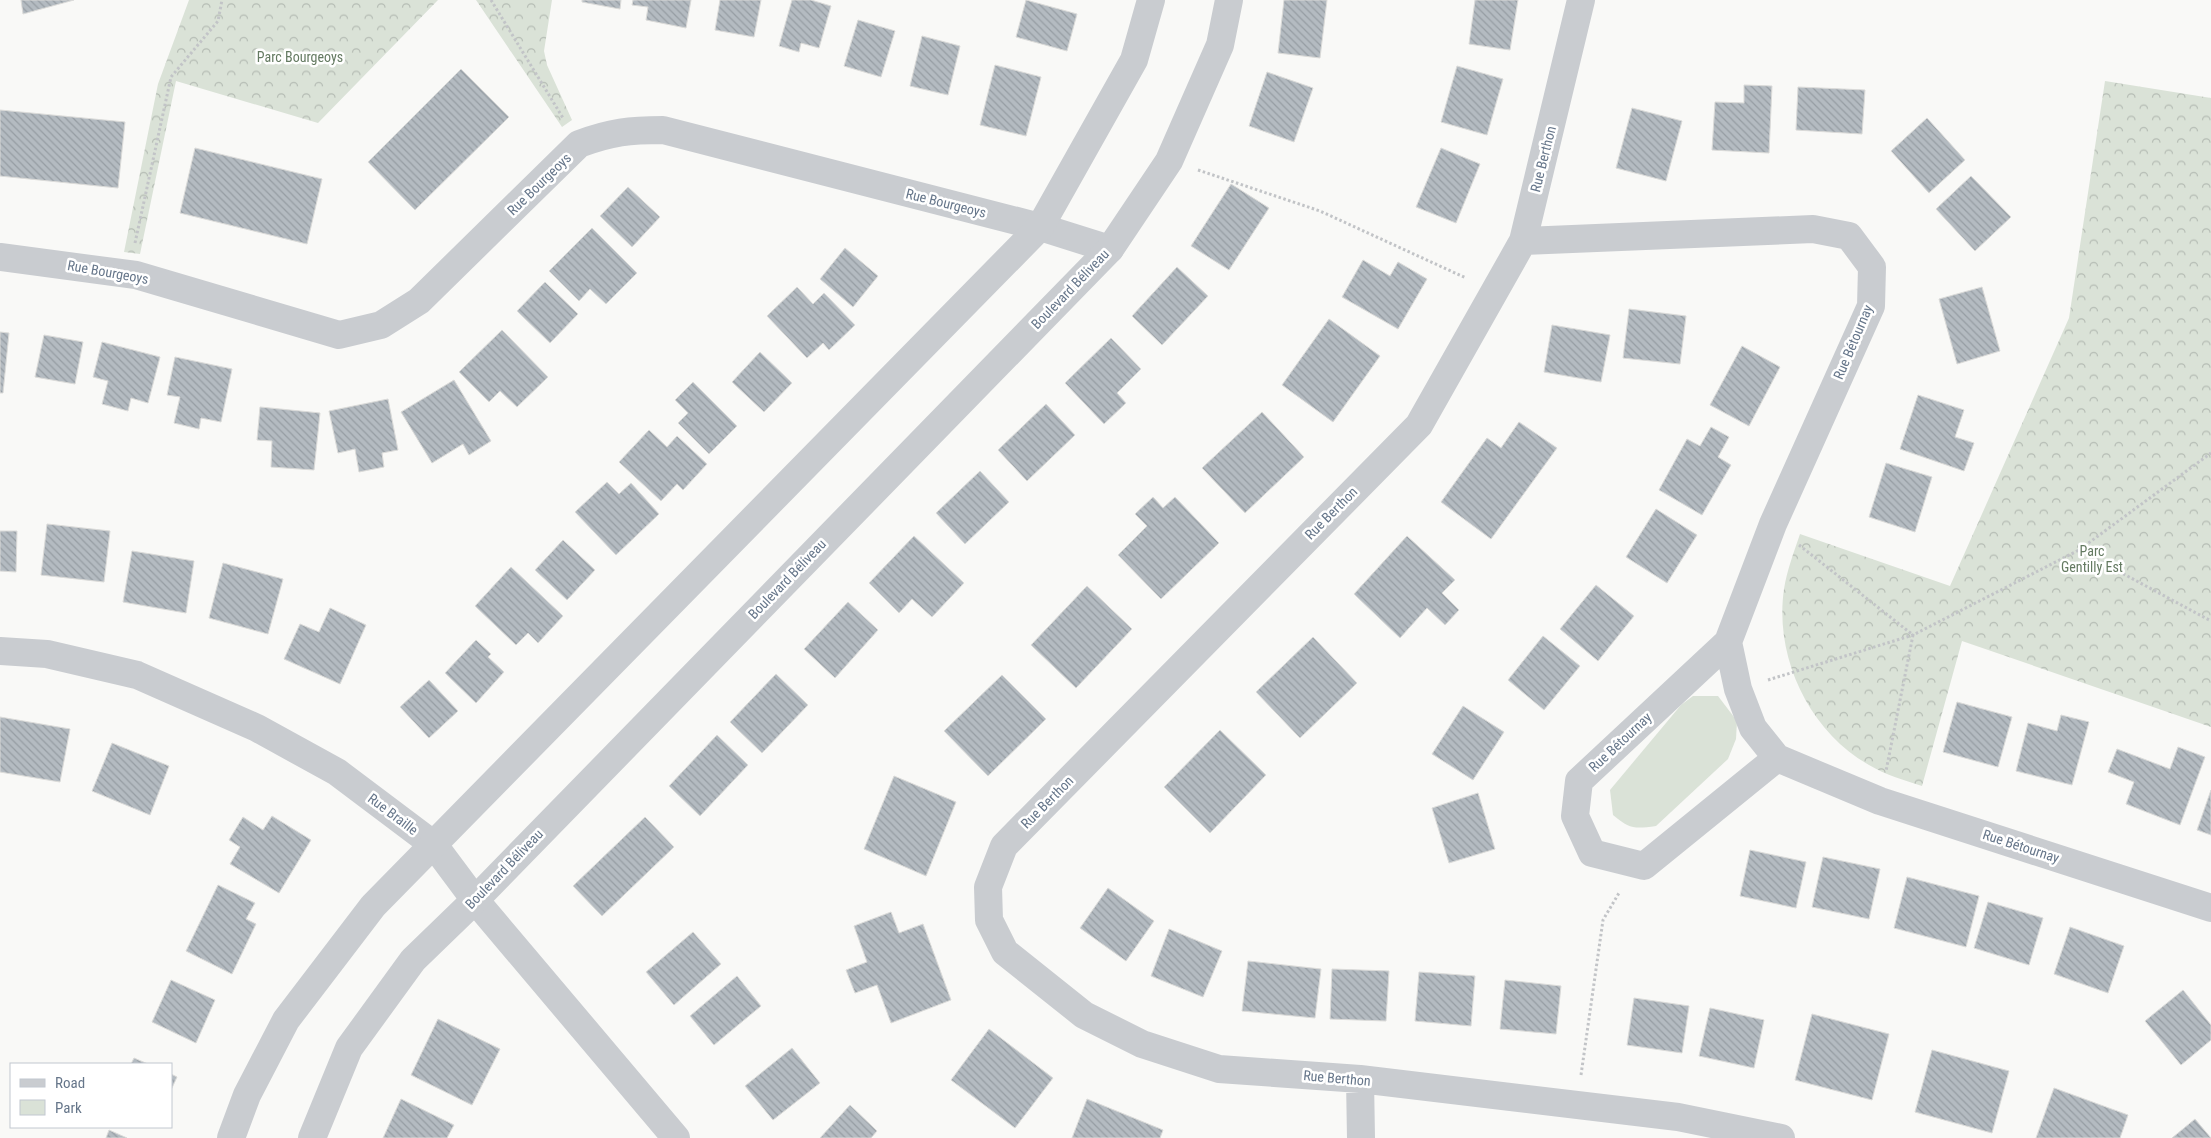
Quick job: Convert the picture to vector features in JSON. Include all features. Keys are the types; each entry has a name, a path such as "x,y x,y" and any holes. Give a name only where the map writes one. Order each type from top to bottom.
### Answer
{"street":[{"path":"231,1138 247,1096 286,1020 373,906 1040,227 1134,60 1151,0"},
{"name":"Boulevard Béliveau","path":"312,1138 349,1048 413,960 475,900 1110,249 1169,161 1220,45 1229,0"},
{"name":"Rue Berthon","path":"1581,0 1523,241 1418,425 1004,846 988,887 989,920 1004,952 1084,1015 1142,1044 1219,1069 1360,1080 1678,1117 1781,1138"},
{"name":"Rue Bourgeoys","path":"0,257 128,274 339,335 381,325 419,301 579,144 606,134 633,130 663,130 1040,227 1110,249"},
{"name":"Rue Bétournay","path":"1523,241 1813,229 1849,236 1872,267 1871,306 1773,524 1728,642 1579,781 1575,816 1592,853 1636,864"},
{"name":"Rue Bétournay","path":"1728,642 1738,689 1753,728 1777,758 1880,801 2211,908"},
{"name":"Rue Braille","path":"0,651 47,654 137,675 257,728 337,772 434,845 475,900 676,1138"},
{"path":"1636,864 1644,866 1777,758"},
{"path":"1360,1080 1361,1138"}],"path":[{"path":"128,274 171,77 218,21 222,0"},
{"path":"491,0 579,144"},
{"path":"1169,161 1320,211 1495,291"},
{"path":"1738,689 1913,635 2079,550 2211,453"},
{"path":"1773,524 1913,635"},
{"path":"2079,550 2211,621"},
{"path":"1880,801 1913,635"},
{"path":"1577,1105 1603,920 1636,864"}],"green space":[{"name":"Parc Bourgeoys","path":"189,0 438,0 318,123 176,81 140,254 124,252 158,84"},
{"path":"476,0 552,0 544,51 547,65 572,120 562,127"},
{"name":"Parc Gentilly Est","path":"2105,81 2211,98 2211,727 1962,641 1922,786 1869,765 1829,733 1813,712 1800,690 1791,666 1785,640 1782,615 1787,575 1800,534 1950,586 2069,318"},
{"path":"1693,696 1718,696 1737,721 1736,739 1728,759 1656,826 1637,828 1624,823 1613,815 1610,790 1681,705"}],"building":[{"path":"21,0 74,0 23,14"},
{"path":"582,0 621,0 620,9 582,2"},
{"path":"633,0 691,0 686,28 646,20 648,7 632,5"},
{"path":"720,0 761,0 754,37 715,30"},
{"path":"792,0 811,0 831,6 819,48 801,43 799,52 779,46"},
{"path":"1026,0 1077,14 1067,51 1016,37"},
{"path":"1284,0 1327,0 1320,58 1278,53"},
{"path":"1475,0 1518,0 1510,50 1469,44"},
{"path":"858,20 895,31 881,77 844,66"},
{"path":"922,36 960,46 948,95 910,86"},
{"path":"995,65 1041,77 1026,136 980,125"},
{"path":"1457,66 1503,79 1487,135 1441,122"},
{"path":"461,69 509,117 415,210 368,162"},
{"path":"1267,72 1313,88 1294,142 1249,126"},
{"path":"1744,85 1772,86 1769,153 1712,150 1715,102 1744,103"},
{"path":"1798,87 1865,90 1862,134 1796,130"},
{"path":"1632,108 1682,121 1666,181 1616,168"},
{"path":"0,110 125,122 118,188 0,176"},
{"path":"1927,118 1965,160 1929,193 1891,151"},
{"path":"195,148 322,179 307,244 180,213"},
{"path":"1441,148 1480,164 1456,223 1416,207"},
{"path":"1971,176 2011,217 1975,251 1936,209"},
{"path":"1231,184 1269,208 1229,270 1191,246"},
{"path":"628,187 660,217 632,247 600,216"},
{"path":"592,228 637,273 606,304 590,289 579,301 549,271"},
{"path":"845,248 878,276 853,307 820,279"},
{"path":"1363,260 1390,276 1398,262 1427,279 1398,329 1342,297"},
{"path":"1177,267 1208,296 1162,345 1132,316"},
{"path":"545,282 578,314 550,343 517,311"},
{"path":"797,287 813,304 824,293 855,325 829,350 823,343 807,358 767,316"},
{"path":"1982,287 2000,351 1957,364 1939,299"},
{"path":"1629,309 1686,316 1680,364 1623,358"},
{"path":"1329,319 1380,356 1333,422 1282,385"},
{"path":"1552,325 1610,335 1601,382 1544,372"},
{"path":"502,330 548,377 517,407 500,391 489,402 459,372"},
{"path":"0,332 9,333 3,393 0,393"},
{"path":"44,335 83,342 75,384 35,377"},
{"path":"1111,338 1141,369 1117,393 1126,403 1104,424 1065,383"},
{"path":"102,342 160,357 148,403 131,398 128,411 102,404 108,381 93,377"},
{"path":"1742,346 1780,367 1749,426 1710,405"},
{"path":"760,352 792,383 764,412 732,382"},
{"path":"175,357 232,369 221,422 201,418 199,429 174,423 180,397 167,395"},
{"path":"454,380 491,441 469,455 463,444 432,463 401,412"},
{"path":"693,382 737,426 709,454 678,423 688,413 675,400"},
{"path":"1918,395 1964,410 1955,437 1974,443 1964,471 1900,449"},
{"path":"388,399 398,450 382,453 384,467 359,472 355,449 338,453 329,411"},
{"path":"1046,404 1075,435 1027,481 998,450"},
{"path":"260,407 320,413 314,470 271,467 272,441 257,440"},
{"path":"1262,412 1304,457 1245,513 1202,468"},
{"path":"1519,422 1557,448 1491,539 1441,502 1487,438 1501,448"},
{"path":"1711,427 1729,437 1718,457 1731,465 1702,515 1659,490 1687,439 1700,446"},
{"path":"649,430 667,447 677,436 707,464 683,490 677,484 661,501 619,462"},
{"path":"1886,463 1932,477 1915,532 1869,517"},
{"path":"980,471 1009,502 965,544 936,513"},
{"path":"607,482 619,494 631,483 659,514 616,555 575,512"},
{"path":"1153,497 1163,508 1175,497 1219,543 1161,599 1118,555 1147,526 1135,514"},
{"path":"1656,509 1697,535 1667,583 1626,557"},
{"path":"47,524 110,531 104,582 41,575"},
{"path":"0,531 17,531 16,572 0,571"},
{"path":"914,536 964,583 932,617 912,599 899,613 869,583"},
{"path":"1407,536 1455,580 1442,593 1459,610 1445,625 1427,608 1400,638 1354,594"},
{"path":"563,540 595,570 567,600 535,570"},
{"path":"132,551 194,561 186,613 123,602"},
{"path":"223,563 283,579 268,634 209,618"},
{"path":"511,567 563,616 538,643 528,633 516,645 475,606"},
{"path":"1596,585 1634,616 1598,661 1560,629"},
{"path":"1087,586 1132,629 1076,688 1031,645"},
{"path":"848,602 878,630 835,678 804,649"},
{"path":"330,608 366,625 340,684 284,659 300,624 319,632"},
{"path":"1543,636 1580,666 1544,710 1508,680"},
{"path":"1313,637 1357,683 1300,738 1256,692"},
{"path":"476,640 491,654 488,657 504,672 476,703 445,673"},
{"path":"776,674 808,705 762,753 730,722"},
{"path":"1002,675 1046,719 988,776 944,731"},
{"path":"429,680 458,711 429,738 400,707"},
{"path":"1957,702 2012,717 1998,767 1943,752"},
{"path":"1463,706 1504,732 1473,780 1432,754"},
{"path":"2061,715 2089,722 2072,785 2016,771 2028,723 2057,731"},
{"path":"0,717 70,729 60,782 0,772"},
{"path":"1220,730 1266,775 1210,833 1164,787"},
{"path":"717,735 748,765 700,816 669,786"},
{"path":"112,743 169,766 150,815 92,791"},
{"path":"2178,747 2205,757 2180,825 2126,804 2134,782 2108,772 2117,749 2170,769"},
{"path":"894,776 956,802 926,876 864,849"},
{"path":"2211,790 2211,835 2197,830"},
{"path":"1478,793 1495,849 1449,863 1432,808"},
{"path":"272,816 311,840 279,893 230,864 240,847 229,840 243,817 263,830"},
{"path":"645,817 674,847 602,916 573,886"},
{"path":"1750,850 1806,862 1796,908 1740,896"},
{"path":"1823,857 1880,869 1869,919 1812,907"},
{"path":"1907,877 1979,896 1966,947 1894,928"},
{"path":"218,885 255,903 246,919 256,924 232,974 186,951"},
{"path":"1108,888 1154,921 1126,961 1080,928"},
{"path":"1988,902 2043,918 2029,965 1974,948"},
{"path":"891,912 899,933 923,924 951,1000 891,1023 877,985 855,993 846,970 867,962 854,926"},
{"path":"2070,927 2124,946 2108,993 2054,974"},
{"path":"1169,929 1222,951 1203,997 1151,976"},
{"path":"693,932 721,964 674,1005 646,972"},
{"path":"1248,961 1321,969 1315,1018 1242,1011"},
{"path":"1332,969 1389,971 1386,1021 1330,1019"},
{"path":"1419,972 1475,976 1471,1026 1415,1021"},
{"path":"737,976 761,1006 714,1045 690,1016"},
{"path":"171,980 215,1000 196,1043 152,1022"},
{"path":"1505,980 1561,986 1556,1034 1500,1029"},
{"path":"2183,990 2211,1025 2211,1040 2181,1065 2145,1021"},
{"path":"1634,998 1689,1006 1682,1053 1627,1045"},
{"path":"1710,1008 1764,1020 1754,1068 1699,1056"},
{"path":"1812,1014 1889,1034 1872,1100 1795,1080"},
{"path":"438,1019 500,1049 472,1105 411,1075"},
{"path":"989,1029 1053,1078 1015,1128 951,1080"},
{"path":"792,1048 820,1083 773,1120 745,1086"},
{"path":"1932,1050 2009,1071 1992,1133 1915,1112"},
{"path":"134,1058 146,1063 132,1063"},
{"path":"172,1074 177,1077 172,1088"},
{"path":"2054,1088 2128,1115 2120,1138 2036,1138"},
{"path":"401,1099 454,1125 447,1138 383,1138"},
{"path":"1087,1099 1163,1130 1160,1138 1072,1138"},
{"path":"850,1105 877,1131 871,1138 820,1138"},
{"path":"2195,1119 2211,1138 2172,1138"},
{"path":"109,1130 127,1138 106,1138"}]}
